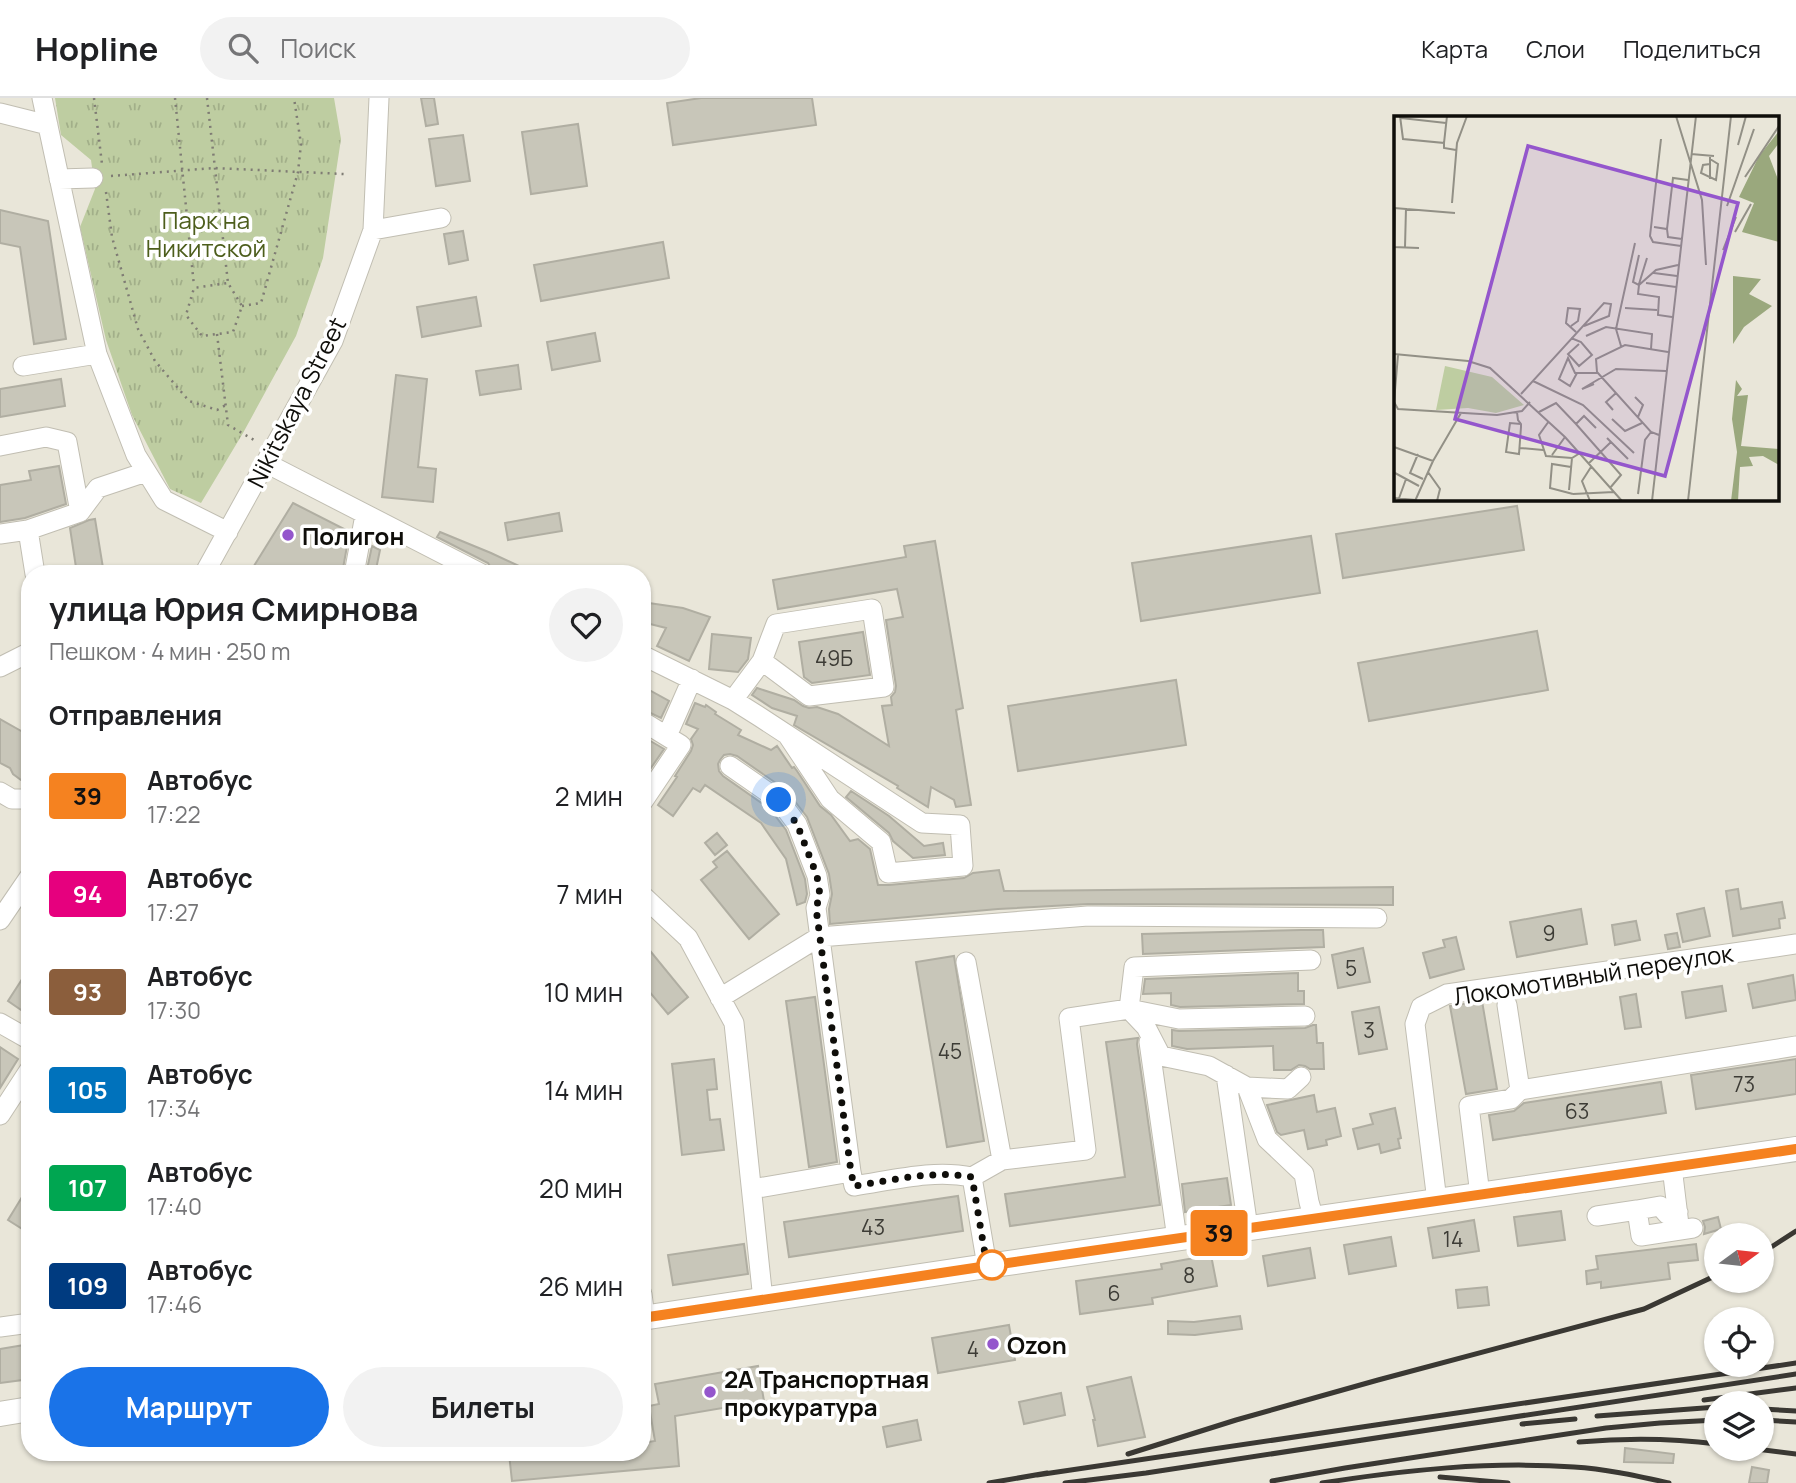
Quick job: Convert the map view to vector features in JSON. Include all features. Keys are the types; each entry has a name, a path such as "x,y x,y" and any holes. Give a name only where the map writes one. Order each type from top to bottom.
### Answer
{"main road":[{"path":"651,1309 763,1300 1796,1149"},
{"path":"0,1414 21,1410"}],"street":[{"path":"42,98 97,354 136,455 164,500 228,532"},
{"name":"Nikitskaya Street","path":"209,565 333,341 373,230 379,98"},
{"path":"0,113 48,125"},
{"path":"59,179 99,177"},
{"path":"373,230 441,218"},
{"path":"23,366 97,354"},
{"path":"0,446 46,437 67,442 80,512"},
{"path":"266,463 464,565"},
{"path":"0,534 28,530 80,512 98,488 146,472"},
{"path":"356,565 365,515"},
{"path":"28,530 34,565"},
{"path":"733,700 762,661 776,624 872,609 884,687 809,696 762,661"},
{"path":"0,667 21,656"},
{"path":"651,659 733,700 922,823 960,825 963,866 888,873 881,842 830,799 788,736"},
{"path":"667,736 692,680"},
{"path":"651,727 681,745 651,790"},
{"path":"730,766 779,800 797,824 817,876 820,895 816,908 854,1186 935,1173 972,1177 1002,1160 1086,1150 1069,1018 1129,1009 1179,1019 1305,1016"},
{"path":"0,792 12,799 21,799"},
{"path":"0,920 21,889"},
{"path":"651,903 688,938 734,1023 763,1300"},
{"path":"720,998 820,937 1088,916 1377,918"},
{"name":"Локомотивный переулок","path":"1437,1201 1415,1024 1421,1007 1447,994 1796,944"},
{"path":"1129,1009 1134,967 1311,960"},
{"path":"966,962 1002,1160"},
{"path":"1507,1004 1520,1090"},
{"path":"1129,1009 1146,1027 1161,1056 1209,1066 1247,1087 1289,1090 1301,1077"},
{"path":"0,1023 21,1035"},
{"path":"1146,1027 1177,1239"},
{"path":"1479,1195 1469,1106 1511,1098 1520,1090 1796,1046"},
{"path":"1226,1075 1248,1228"},
{"path":"0,1115 21,1083"},
{"path":"1247,1087 1267,1139 1304,1174 1314,1219"},
{"path":"1597,1216 1660,1206 1667,1214 1684,1223 1671,1167"},
{"path":"752,1189 851,1172"},
{"path":"972,1177 987,1266"},
{"path":"0,1327 21,1324"}],"path":[{"path":"94,98 99,177 111,237 138,330 155,360 188,401 217,410 226,405"},
{"path":"174,98 194,288 186,315 202,336 233,332 243,306"},
{"path":"207,98 228,283 243,306"},
{"path":"243,306 261,303 298,172 301,144 294,98"},
{"path":"99,177 214,168 344,174"},
{"path":"194,288 228,283"},
{"path":"217,334 228,425 254,440"}],"green space":[{"name":"Парк на Никитской","path":"55,98 334,98 341,139 323,258 296,336 201,503 170,489 132,415 106,340 80,227 95,189 91,160 61,135"}],"building":[{"path":"421,98 434,98 438,124 426,126"},
{"path":"701,98 812,98 816,125 673,145 667,103"},
{"path":"578,124 587,186 531,194 522,132"},
{"path":"463,135 470,181 436,186 429,139"},
{"path":"0,210 48,221 66,339 34,344 20,247 0,243"},
{"path":"463,231 468,260 449,264 444,234"},
{"path":"663,242 669,278 541,301 534,265"},
{"path":"476,297 481,326 422,337 417,307"},
{"path":"595,333 600,361 552,370 547,342"},
{"path":"518,365 521,389 480,395 476,371"},
{"path":"396,375 427,379 418,467 436,469 433,502 382,497"},
{"path":"61,379 65,406 0,417 0,389"},
{"path":"59,466 66,504 25,518 0,522 0,485 31,480 29,471"},
{"path":"293,503 348,531 344,565 255,565"},
{"path":"1517,506 1524,550 1343,578 1336,534"},
{"path":"559,513 562,531 508,540 505,523"},
{"path":"95,519 103,565 76,565 70,528"},
{"path":"440,532 517,565 489,565 437,537"},
{"path":"1311,536 1320,593 1141,621 1132,563"},
{"path":"935,541 963,708 956,710 971,805 956,807 954,800 931,787 928,807 897,788 898,786 794,725 797,716 772,708 752,695 757,688 809,708 817,707 838,714 889,746 882,706 892,705 891,697 896,686 886,620 903,617 897,589 778,609 773,580 906,557 904,546"},
{"path":"372,546 380,550 377,565 368,565"},
{"path":"651,603 683,608 710,617 689,661 657,646 666,628 651,624"},
{"path":"1537,631 1548,690 1369,721 1358,663"},
{"path":"863,632 870,675 812,683 804,677 799,642"},
{"path":"712,634 751,638 748,659 738,672 709,669"},
{"path":"1176,680 1186,745 1018,771 1008,706"},
{"path":"651,691 669,701 661,718 651,713"},
{"path":"695,703 705,707 706,705 741,730 738,735 771,750 777,746 820,806 831,815 850,841 858,839 870,849 878,885 964,878 973,873 999,870 1004,891 1393,887 1393,905 1088,904 830,924 832,894 829,874 807,817 786,790 737,756 724,755 718,764 719,771 770,809 786,830 805,879 805,902 797,905 786,859 761,823 705,785 700,792 693,788 673,816 658,805 691,751 691,739 698,729 686,724"},
{"path":"0,719 21,731 21,780 10,768 0,763"},
{"path":"651,741 664,749 651,768"},
{"path":"851,791 889,816 924,846 943,843 945,855 913,858 893,841 889,833 846,797"},
{"path":"717,833 727,845 715,855 705,843"},
{"path":"727,851 779,914 749,939 701,880 717,867 713,862"},
{"path":"1738,889 1741,909 1782,902 1785,918 1779,919 1780,928 1733,936 1726,891"},
{"path":"1704,908 1710,936 1683,942 1677,914"},
{"path":"1581,909 1587,944 1517,957 1510,922"},
{"path":"1636,921 1640,940 1615,945 1612,925"},
{"path":"1323,930 1324,947 1143,954 1142,934"},
{"path":"1677,933 1680,947 1668,949 1665,935"},
{"path":"1456,937 1464,969 1430,978 1423,953 1445,947 1443,940"},
{"path":"1363,948 1370,982 1338,988 1332,955"},
{"path":"651,952 688,997 668,1014 651,994"},
{"path":"954,956 984,1141 947,1147 916,962"},
{"path":"1298,973 1298,991 1304,991 1304,1004 1180,1007 1171,1005 1171,993 1143,994 1145,979"},
{"path":"1793,975 1796,1000 1753,1008 1748,984"},
{"path":"21,981 21,1010 8,1001"},
{"path":"1722,986 1726,1011 1686,1018 1682,992"},
{"path":"1636,994 1641,1027 1625,1029 1620,997"},
{"path":"815,997 837,1162 809,1167 786,1001"},
{"path":"1482,1001 1497,1089 1466,1094 1450,1006"},
{"path":"1379,1007 1387,1049 1359,1054 1352,1012"},
{"path":"1316,1025 1317,1043 1323,1043 1324,1069 1310,1069 1299,1065 1291,1070 1274,1070 1273,1046 1187,1049 1172,1046 1172,1030 1305,1028"},
{"path":"1138,1038 1160,1205 1010,1226 1005,1194 1125,1177 1106,1042"},
{"path":"0,1047 18,1059 0,1088"},
{"path":"714,1059 717,1089 707,1090 710,1120 720,1119 724,1150 682,1155 672,1064"},
{"path":"1796,1059 1796,1094 1696,1109 1691,1075"},
{"path":"1661,1082 1666,1113 1493,1140 1489,1115 1514,1111 1524,1103"},
{"path":"1314,1095 1317,1112 1335,1108 1341,1136 1326,1140 1327,1145 1308,1149 1304,1130 1281,1135 1277,1132 1267,1105"},
{"path":"1395,1108 1401,1138 1398,1139 1400,1148 1381,1153 1379,1144 1358,1149 1353,1129 1373,1124 1370,1114"},
{"path":"1227,1178 1231,1205 1185,1212 1182,1184"},
{"path":"958,1196 963,1231 789,1257 784,1222"},
{"path":"21,1199 21,1228 8,1220"},
{"path":"1561,1211 1565,1240 1518,1246 1514,1217"},
{"path":"1718,1217 1720,1223 1704,1224 1703,1221"},
{"path":"1474,1220 1479,1251 1433,1258 1428,1228"},
{"path":"1391,1237 1396,1266 1349,1274 1344,1245"},
{"path":"744,1244 748,1274 673,1285 668,1255"},
{"path":"1696,1244 1698,1260 1668,1263 1670,1279 1601,1288 1601,1282 1587,1284 1586,1271 1598,1269 1596,1256"},
{"path":"1310,1248 1315,1278 1268,1286 1263,1256"},
{"path":"1211,1255 1217,1286 1152,1298 1153,1304 1080,1314 1076,1281 1162,1269 1161,1264"},
{"path":"1487,1287 1489,1305 1458,1308 1456,1290"},
{"path":"1240,1316 1242,1329 1195,1335 1168,1334 1168,1321 1194,1322"},
{"path":"1009,1325 1015,1360 938,1373 932,1338"},
{"path":"21,1346 21,1380 0,1383 0,1349"},
{"path":"758,1366 764,1401 675,1416 679,1466 512,1481 510,1461 651,1461 651,1442 655,1441 651,1406 659,1404 655,1384"},
{"path":"1131,1377 1145,1437 1098,1446 1087,1387"},
{"path":"1061,1393 1065,1415 1024,1424 1019,1402"},
{"path":"917,1420 921,1440 887,1447 883,1427"},
{"path":"1625,1448 1674,1454 1673,1463 1624,1462"},
{"path":"1752,1467 1769,1470 1767,1483 1749,1483"}],"railway":[{"path":"1774,1245 1796,1231"},
{"path":"1128,1454 1378,1380 1644,1309 1704,1281"},
{"path":"1037,1475 1796,1363"},
{"path":"1065,1483 1796,1374"},
{"path":"1773,1391 1796,1388"},
{"path":"1597,1416 1704,1408"},
{"path":"1774,1410 1796,1411"},
{"path":"1522,1424 1575,1419"},
{"path":"1272,1481 1606,1428 1704,1421"},
{"path":"1774,1421 1796,1422"},
{"path":"1579,1442 1648,1439 1704,1443"},
{"path":"1774,1451 1796,1454"},
{"path":"1322,1483 1384,1474 1510,1465 1586,1468 1669,1483"},
{"path":"989,1483 1047,1473"},
{"path":"1440,1477 1508,1483"}],"bus line":[{"name":"39","path":"651,1317 1796,1149"}],"place":[{"name":"Полигон","path":"288,535"},
{"name":"Ozon","path":"993,1344"},
{"name":"2А Транспортная прокуратура","path":"710,1392"}],"route":[{"path":"779,800 797,824 817,876 820,895 816,908 854,1186 935,1173 972,1177 987,1266 992,1265"}]}
